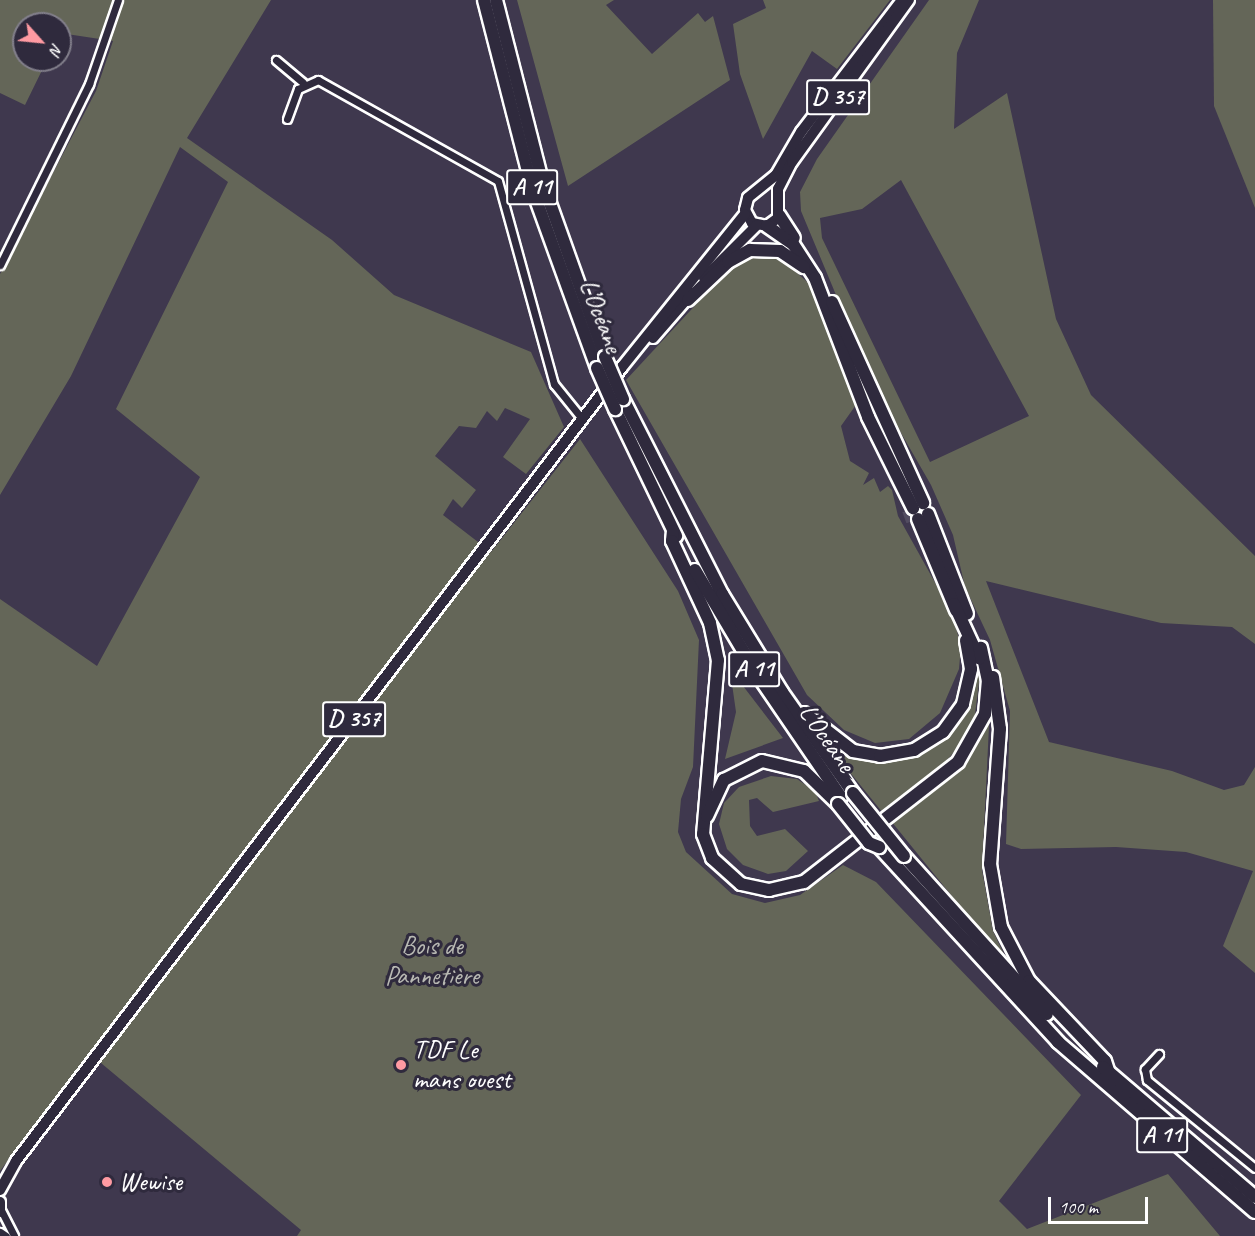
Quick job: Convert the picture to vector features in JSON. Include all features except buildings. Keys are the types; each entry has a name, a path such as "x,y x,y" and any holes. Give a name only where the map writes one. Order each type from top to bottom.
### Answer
{"highway":[{"name":"L’Océane","path":"484,0 533,191 597,368 673,531 742,651 879,847 899,860 987,953 1109,1073 1255,1197"},
{"name":"L’Océane","path":"496,0 542,181 605,357 623,399 689,535 845,799 1058,1042 1255,1212"},
{"path":"779,215 815,266 945,572 981,648 1000,716 990,849 1001,927 1029,981 1104,1061 1109,1073"},
{"path":"762,225 793,244 815,278 902,467 899,481 920,511"},
{"path":"688,300 728,262 759,248 790,256 815,278"},
{"path":"673,531 672,541 710,624 718,660 703,834 712,858 741,884 770,890 804,882 958,762 985,714 988,681 981,648"},
{"path":"782,692 819,730 853,751 880,756 921,747 955,718 969,687 968,647 945,572"},
{"path":"845,799 792,765 753,762 730,775 715,792 707,820 710,846 741,880 764,886 788,883 820,867 951,763 977,726 984,690 980,660 954,604"}],"main road":[{"name":"D 357","path":"761,190 902,0"},
{"name":"D 357","path":"778,200 792,162 909,0"},
{"path":"761,190 778,200 779,215 762,225 745,214 748,198 761,190"},
{"name":"D 357","path":"0,1176 16,1161 39,1132 608,387 745,214"},
{"name":"D 357","path":"608,387 688,300 736,241 762,225"},
{"name":"D 357","path":"0,1190 16,1161"},
{"path":"0,1202 0,1211"}],"street":[{"path":"0,265 89,84 118,0"},
{"path":"276,60 303,83"},
{"path":"303,83 318,80 498,181 554,384 583,420"},
{"path":"287,119 303,83"},
{"path":"1159,1054 1144,1069 1147,1080 1255,1168"},
{"path":"0,1211 14,1236"},
{"path":"0,1232 6,1236"}],"green space":[{"name":"Bois de Pannetière","path":"0,0 271,0 187,138 332,240 394,295 531,352 564,427 526,474 503,457 530,419 505,408 497,421 487,411 476,428 459,426 435,456 476,490 462,508 453,499 443,515 491,552 580,439 678,591 699,640 693,767 681,799 678,832 686,852 732,894 765,903 800,895 843,865 876,882 1081,1095 999,1201 1027,1229 1168,1174 1220,1236 297,1236 301,1230 89,1053 0,1171 0,599 97,666 200,477 116,409 228,182 180,147 71,376 0,495 0,274 96,91 113,41 72,35 72,12 12,12 12,72 41,72 25,105 0,93"},
{"path":"517,0 614,0 606,5 652,54 698,13 705,22 713,16 730,80 568,186"},
{"path":"763,0 890,0 837,69 812,51 763,139 740,74 733,24 766,8"},
{"path":"929,0 979,0 957,53 954,129 1007,93 1056,319 1091,395 1255,556 1255,644 1232,627 1161,623 986,581 1049,742 1172,771 1224,790 1244,785 1255,767 1255,973 1223,946 1253,871 1186,852 1116,847 1021,849 1006,844 1010,711 990,640 965,587 953,535 931,485 874,386 801,211 800,192 817,159","holes":["901,180 1029,416 930,462 822,238 820,218 862,209"]},
{"path":"1213,0 1255,0 1255,208 1214,106"},
{"path":"755,255 779,257 813,287 858,402 841,426 850,461 869,473 863,485 874,478 880,492 888,486 892,490 898,516 952,613 961,646 959,669 940,713 909,739 875,743 844,730 807,695 626,380 727,271"},
{"path":"971,647 980,675 973,730 935,774 883,813 826,743 859,758 884,760 955,724"},
{"path":"740,682 783,738 725,759 736,712 732,684"},
{"path":"990,706 982,870 993,931 1011,969 891,821 962,764 983,733"},
{"path":"771,776 797,779 815,791 819,801 773,812 757,798 749,800 750,826 757,836 785,829 808,851 786,871 768,874 743,865 727,849 719,824 724,803 739,787"}],"tunnel":[{"path":"918,505 923,516"},
{"path":"908,510 912,521"}],"place":[{"name":"TDF Le mans ouest","path":"401,1065"},
{"name":"Wewise","path":"107,1182"}]}
